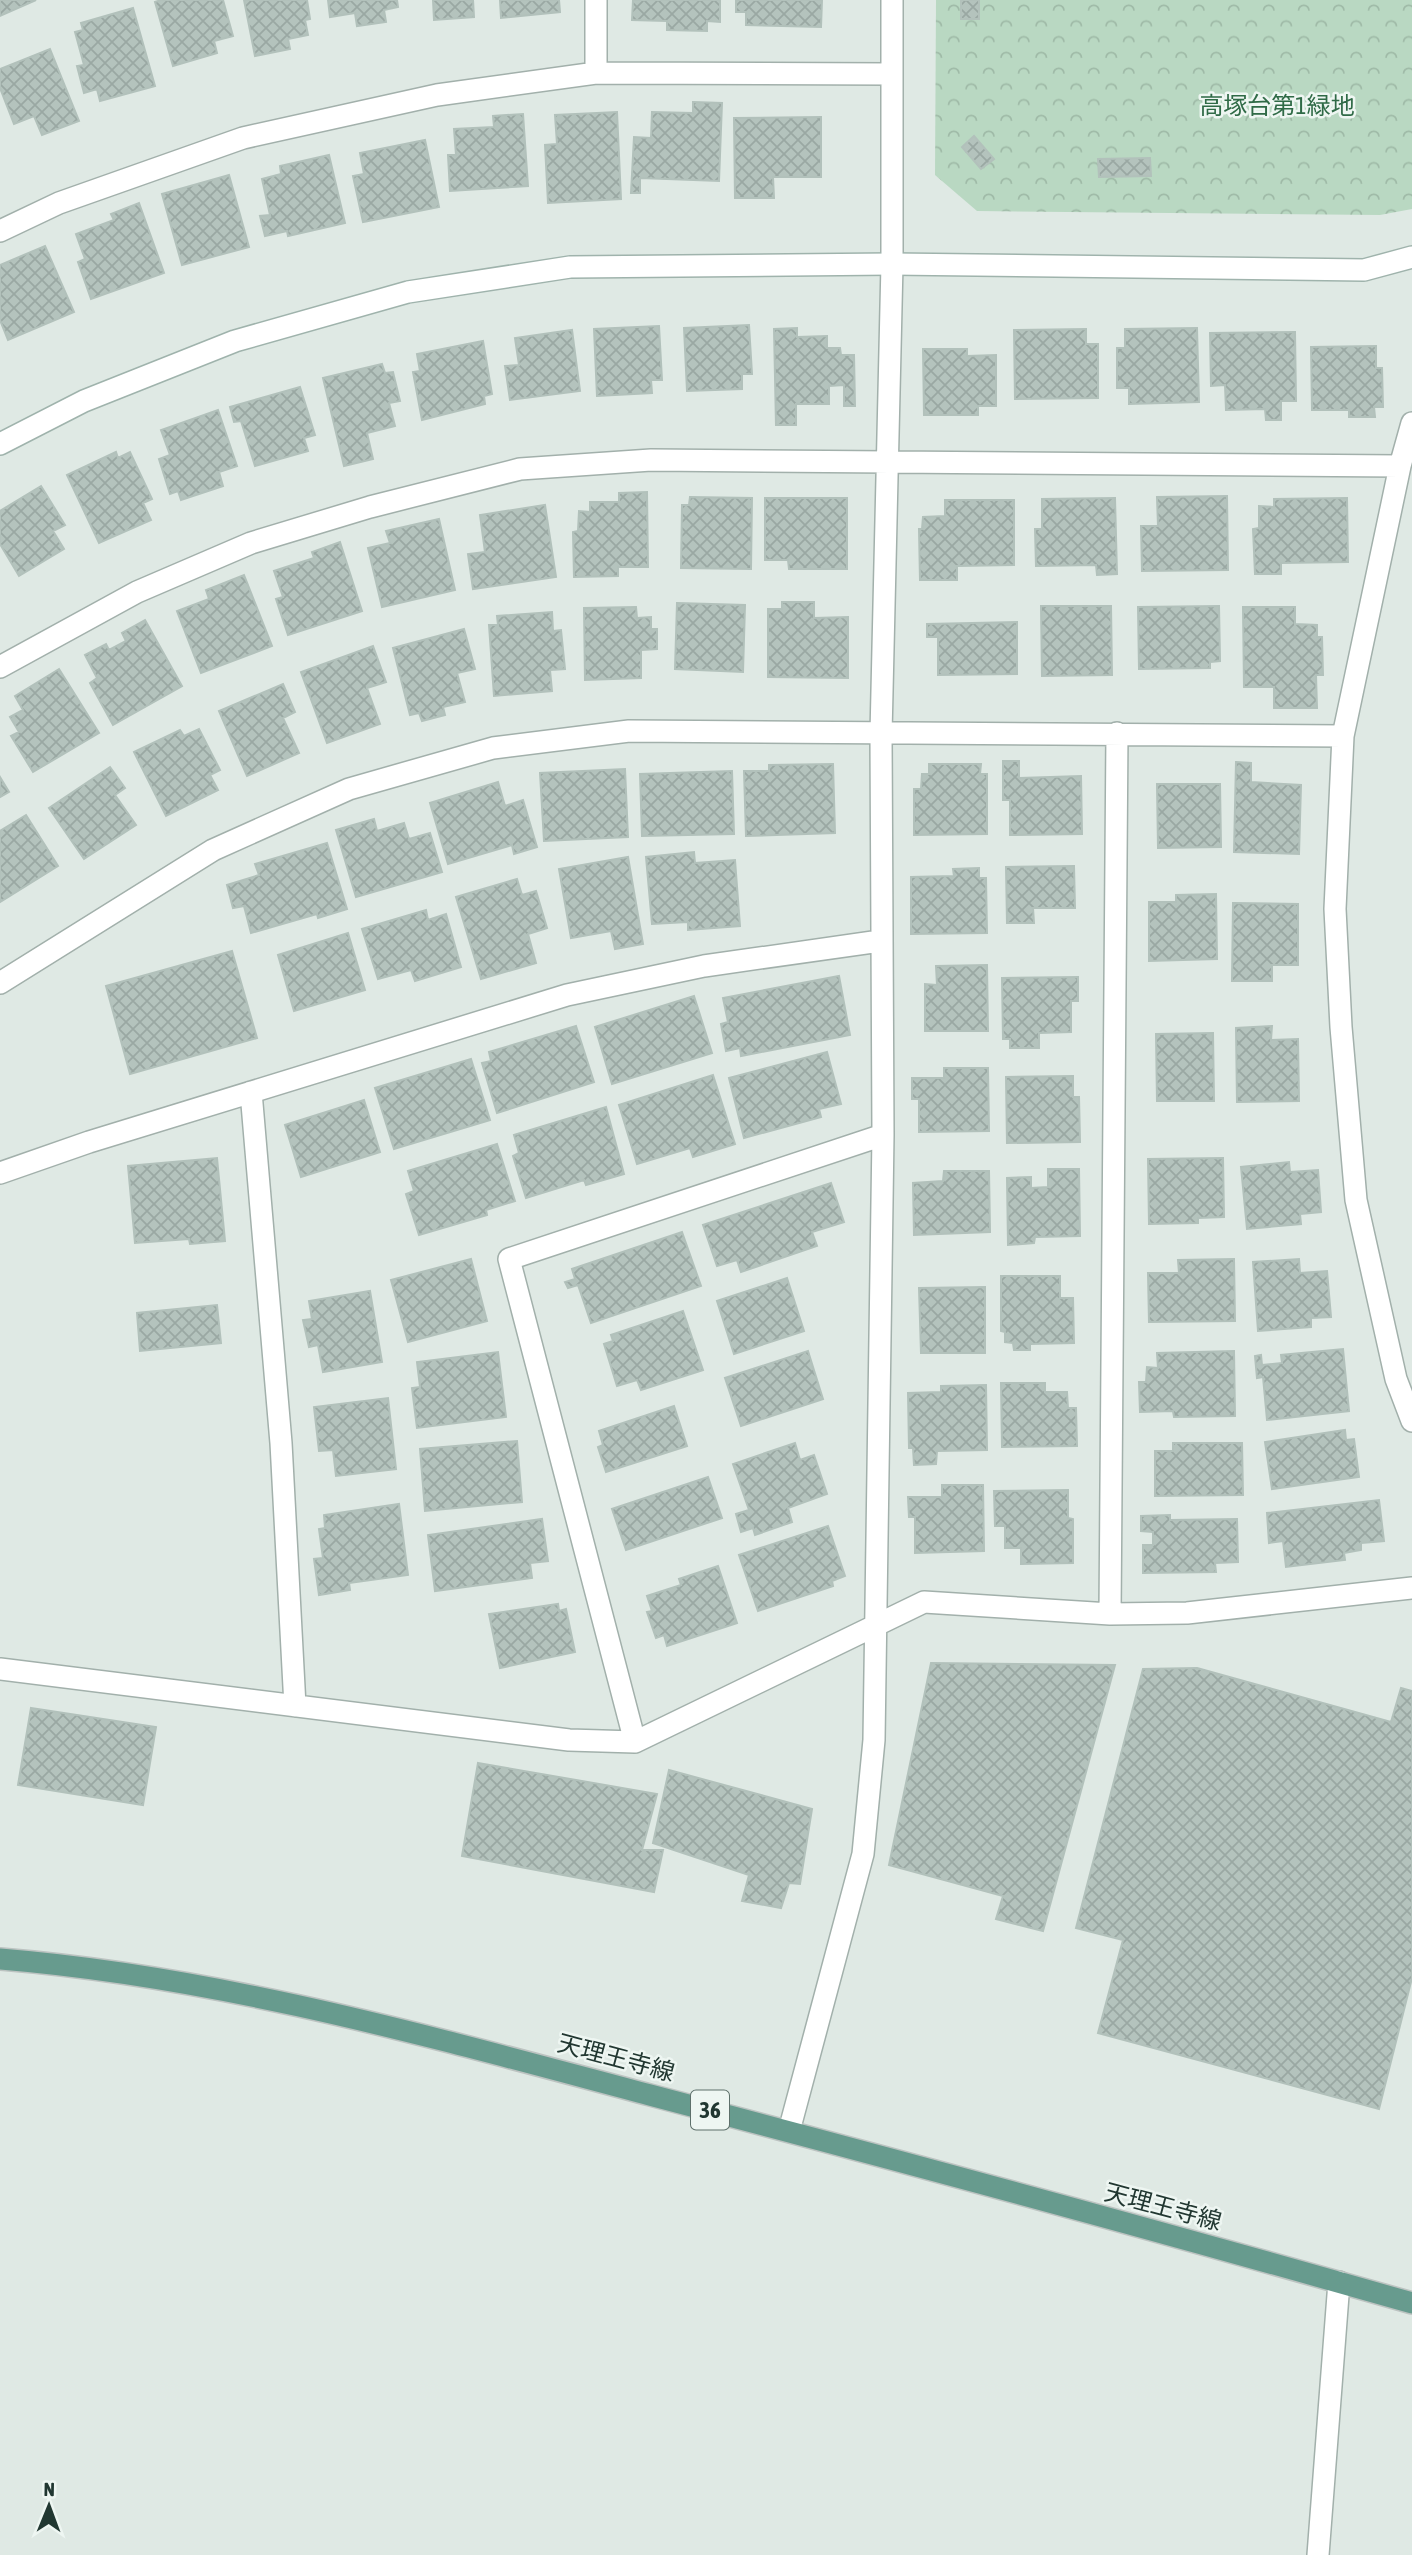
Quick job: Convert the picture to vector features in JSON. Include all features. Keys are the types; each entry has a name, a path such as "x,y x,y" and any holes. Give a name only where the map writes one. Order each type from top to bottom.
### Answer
{"main road":[{"name":"天理王寺線","path":"0,1959 70,1965 192,1982 373,2021 789,2131 1412,2303"}],"street":[{"path":"596,0 596,73"},
{"path":"789,2131 863,1854 874,1740 873,1624 883,1135 881,734 892,264 892,0"},
{"path":"0,231 59,203 243,138 437,95 596,73 891,74"},
{"path":"0,444 84,401 235,341 408,292 570,267 892,264 1364,270 1412,257"},
{"path":"1412,423 1400,466 1343,736 1335,909 1341,1027 1356,1200 1396,1378 1412,1420"},
{"path":"0,667 137,592 251,543 370,507 520,469 652,460 1400,466"},
{"path":"0,983 213,850 349,789 480,751 629,731 1343,736"},
{"path":"1110,1614 1117,733"},
{"path":"0,1173 251,1091 567,995 704,965 880,941"},
{"path":"251,1091 281,1443 295,1706"},
{"path":"635,1742 509,1259 883,1135"},
{"path":"0,1669 569,1740 635,1742 873,1624 924,1602 1110,1614 1186,1614 1412,1588"},
{"path":"1318,2555 1339,2282"}],"green space":[{"name":"高塚台第1緑地","path":"936,0 1412,0 1412,209 1380,215 977,211 935,175"}],"building":[{"path":"0,0 36,0 0,16"},
{"path":"223,0 233,36 214,41 217,53 173,66 155,2"},
{"path":"244,0 307,0 310,19 305,20 308,35 288,39 290,49 255,56"},
{"path":"328,0 397,0 398,7 384,10 386,22 357,26 355,13 330,17"},
{"path":"433,0 473,0 474,17 434,20"},
{"path":"500,0 559,0 560,12 501,18"},
{"path":"633,0 720,0 720,22 707,21 707,31 667,30 667,21 632,20"},
{"path":"736,0 822,0 821,27 746,25 746,12 736,12"},
{"path":"961,0 979,0 979,19 961,19"},
{"path":"133,8 155,86 100,101 97,89 84,93 77,66 84,65 75,32 83,30 81,23"},
{"path":"50,49 79,121 42,135 34,116 14,124 0,88 0,69"},
{"path":"693,102 722,103 719,181 640,178 640,193 631,193 634,137 651,138 652,112 693,113"},
{"path":"617,112 621,199 548,203 545,145 557,144 555,115"},
{"path":"523,114 528,186 450,191 448,155 456,155 454,129 494,127 493,116"},
{"path":"821,117 821,177 773,177 774,198 735,198 734,118"},
{"path":"974,136 994,159 981,169 962,147"},
{"path":"425,140 439,207 363,222 353,176 364,174 360,153"},
{"path":"329,155 345,223 288,236 287,231 265,236 260,216 270,215 262,179 281,174 280,166"},
{"path":"1150,158 1151,176 1099,177 1098,159"},
{"path":"229,175 249,247 182,265 162,194"},
{"path":"139,203 164,273 91,299 78,262 85,259 76,234 114,220 111,214"},
{"path":"45,246 74,312 8,340 0,320 0,265"},
{"path":"749,325 752,374 742,374 742,389 687,391 684,328"},
{"path":"659,326 662,380 651,380 652,393 597,396 594,329"},
{"path":"797,328 797,337 827,336 827,348 840,348 841,355 854,355 855,406 844,406 844,385 829,386 829,404 796,404 796,425 776,425 774,329"},
{"path":"1197,328 1199,402 1129,404 1129,388 1117,388 1117,348 1125,348 1125,329"},
{"path":"1086,329 1086,344 1098,344 1098,398 1015,399 1014,330"},
{"path":"572,330 580,391 510,400 505,366 519,365 515,338"},
{"path":"1295,332 1296,401 1281,401 1281,420 1266,420 1265,409 1226,410 1225,385 1211,386 1210,333"},
{"path":"483,341 492,394 484,396 485,404 422,420 413,372 420,371 417,354"},
{"path":"1376,346 1376,368 1382,368 1383,407 1374,407 1375,417 1349,417 1349,410 1312,410 1311,347"},
{"path":"923,349 967,349 967,356 996,355 996,406 978,406 978,415 924,415"},
{"path":"382,364 385,373 393,372 400,401 389,403 395,426 367,433 373,459 344,466 323,378"},
{"path":"300,387 315,435 304,438 308,451 255,466 241,421 234,422 230,407"},
{"path":"218,410 237,466 219,472 223,486 181,500 178,491 170,494 159,459 170,455 161,430"},
{"path":"116,452 118,458 130,452 152,499 143,503 151,520 99,543 67,475"},
{"path":"41,486 65,525 53,531 64,549 19,576 0,544 0,511"},
{"path":"647,492 648,567 618,567 618,576 574,577 573,532 578,531 579,511 590,512 590,502 619,502 619,493"},
{"path":"1227,496 1228,570 1142,571 1141,526 1158,526 1157,497"},
{"path":"690,497 752,498 751,569 681,568 682,505 689,505"},
{"path":"765,498 847,498 847,569 789,569 788,560 765,560"},
{"path":"1115,498 1117,574 1097,575 1096,565 1036,566 1035,529 1042,529 1042,499"},
{"path":"1347,498 1348,562 1281,563 1281,574 1255,574 1253,529 1259,528 1259,506 1274,507 1274,499"},
{"path":"945,500 1014,500 1014,565 957,566 957,580 920,580 919,529 922,529 923,517 945,516"},
{"path":"545,505 556,577 473,589 468,554 485,552 480,515"},
{"path":"439,519 455,590 382,607 368,548 390,543 386,531"},
{"path":"340,542 362,611 288,635 276,599 283,597 274,571 314,558 312,552"},
{"path":"244,575 272,646 201,673 177,611 209,599 206,590"},
{"path":"782,602 814,602 814,618 848,617 848,678 768,677 768,609 782,609"},
{"path":"677,603 745,605 743,672 675,669"},
{"path":"1041,606 1111,606 1112,675 1042,676"},
{"path":"1219,606 1220,661 1210,662 1210,668 1139,669 1138,607"},
{"path":"636,607 637,618 651,617 651,629 657,629 657,649 641,650 641,678 585,680 584,608"},
{"path":"1243,607 1295,607 1295,624 1317,625 1317,637 1322,637 1323,675 1316,675 1317,708 1274,708 1274,687 1244,687"},
{"path":"552,612 553,631 561,630 565,669 550,670 552,691 494,696 489,625 498,625 497,616"},
{"path":"145,620 182,686 113,725 90,683 97,678 85,655 106,644 109,650 126,641 122,633"},
{"path":"1017,622 1017,674 938,675 938,637 927,637 927,624"},
{"path":"464,629 475,669 457,673 465,702 443,707 445,715 422,721 419,713 410,715 393,648"},
{"path":"373,646 386,682 367,688 380,724 327,743 301,672"},
{"path":"59,669 99,733 33,772 11,736 19,732 10,717 23,710 15,696"},
{"path":"283,684 295,712 283,718 299,753 247,776 219,711"},
{"path":"199,729 220,770 210,775 218,790 166,816 134,752 180,730 184,736"},
{"path":"1003,761 1019,761 1019,778 1081,776 1082,834 1010,835 1010,800 1003,800"},
{"path":"1236,762 1251,763 1251,782 1301,785 1299,854 1234,852"},
{"path":"833,764 835,833 746,836 744,771 769,771 769,765"},
{"path":"929,764 981,764 980,774 987,774 987,834 914,835 914,789 921,789 922,774 929,774"},
{"path":"110,767 125,788 115,795 136,825 84,859 49,808"},
{"path":"625,769 628,837 544,841 540,773"},
{"path":"732,771 734,834 642,836 640,774"},
{"path":"0,777 9,792 0,797"},
{"path":"498,782 505,806 523,800 537,847 514,854 512,845 448,864 430,803"},
{"path":"1157,784 1220,784 1221,847 1158,848"},
{"path":"26,815 58,866 0,902 0,831"},
{"path":"374,819 377,831 404,823 409,839 430,833 442,872 356,897 336,830"},
{"path":"327,843 347,909 318,918 317,914 251,933 244,906 233,908 227,885 259,875 255,864"},
{"path":"694,852 695,863 735,860 740,926 688,930 688,922 652,924 646,857"},
{"path":"628,857 643,944 615,949 611,931 571,938 559,869"},
{"path":"1074,866 1075,908 1033,908 1034,923 1007,923 1006,867"},
{"path":"979,868 979,878 986,878 987,933 911,934 911,877 954,876 953,869"},
{"path":"517,879 522,895 536,891 547,928 528,934 536,963 481,979 456,897"},
{"path":"1216,894 1217,959 1149,961 1149,902 1176,902 1176,895"},
{"path":"1233,903 1298,904 1298,965 1272,965 1272,981 1232,981"},
{"path":"426,910 428,920 446,914 461,967 415,981 411,970 378,979 362,929"},
{"path":"348,933 365,990 294,1011 278,955"},
{"path":"232,951 257,1038 130,1074 106,986"},
{"path":"987,965 988,1031 925,1031 925,984 937,985 936,966"},
{"path":"839,976 850,1035 741,1056 740,1048 726,1051 721,1024 728,1022 723,998"},
{"path":"1078,977 1078,1001 1071,1001 1071,1032 1039,1033 1039,1048 1010,1048 1010,1039 1003,1039 1002,978"},
{"path":"694,996 712,1053 612,1084 595,1027"},
{"path":"576,1026 594,1082 497,1113 482,1063 491,1061 489,1052"},
{"path":"1272,1026 1271,1040 1298,1039 1299,1101 1237,1102 1236,1028"},
{"path":"1213,1033 1214,1101 1157,1101 1156,1034"},
{"path":"827,1052 841,1104 819,1109 821,1117 744,1138 729,1078"},
{"path":"471,1059 490,1120 394,1149 375,1088"},
{"path":"944,1068 988,1068 989,1131 919,1132 919,1099 912,1099 912,1078 944,1078"},
{"path":"713,1075 735,1144 693,1157 690,1148 637,1164 619,1105"},
{"path":"1073,1076 1073,1097 1079,1097 1080,1142 1007,1143 1006,1077"},
{"path":"364,1100 380,1152 301,1177 285,1125"},
{"path":"606,1107 624,1174 586,1185 584,1180 526,1198 513,1156 519,1153 514,1135"},
{"path":"497,1144 515,1201 486,1210 487,1215 419,1235 406,1194 414,1191 408,1171"},
{"path":"217,1158 225,1241 190,1244 189,1239 135,1243 128,1166"},
{"path":"1223,1158 1224,1217 1198,1218 1198,1223 1149,1224 1148,1159"},
{"path":"1289,1162 1290,1172 1318,1170 1321,1212 1300,1214 1301,1224 1247,1229 1241,1167"},
{"path":"1048,1169 1079,1169 1080,1236 1035,1237 1034,1243 1008,1245 1007,1178 1031,1177 1031,1188 1048,1187"},
{"path":"944,1171 989,1171 990,1232 914,1235 913,1183 943,1181"},
{"path":"831,1183 844,1222 812,1232 817,1246 741,1272 737,1260 717,1266 703,1225"},
{"path":"682,1232 701,1286 591,1323 578,1285 568,1288 565,1282 575,1279 572,1269"},
{"path":"471,1259 487,1321 408,1342 391,1280"},
{"path":"1234,1259 1235,1321 1149,1322 1148,1273 1179,1273 1178,1260"},
{"path":"1299,1259 1300,1273 1327,1271 1331,1317 1311,1318 1311,1327 1258,1331 1253,1262"},
{"path":"1001,1276 1060,1276 1060,1298 1073,1298 1074,1343 1030,1344 1030,1350 1014,1350 1013,1343 1005,1342 1005,1332 1001,1331"},
{"path":"787,1278 804,1331 734,1354 717,1301"},
{"path":"985,1287 985,1353 921,1353 919,1288"},
{"path":"370,1291 382,1362 323,1372 318,1345 309,1347 303,1320 312,1319 309,1301"},
{"path":"217,1305 221,1343 140,1351 137,1313"},
{"path":"683,1311 703,1370 641,1390 637,1380 617,1386 604,1344 613,1341 611,1335"},
{"path":"1343,1349 1349,1411 1267,1420 1263,1377 1257,1378 1255,1356 1261,1355 1262,1365 1282,1363 1281,1355"},
{"path":"808,1351 823,1399 741,1426 725,1378"},
{"path":"1234,1351 1235,1416 1174,1417 1173,1411 1140,1412 1139,1382 1146,1382 1147,1367 1158,1368 1157,1353"},
{"path":"498,1352 506,1417 417,1428 412,1388 420,1387 417,1362"},
{"path":"1001,1383 1045,1383 1045,1392 1067,1392 1068,1408 1076,1408 1077,1446 1002,1447"},
{"path":"986,1385 987,1450 937,1451 936,1464 914,1465 913,1448 909,1448 908,1393 941,1392 941,1386"},
{"path":"388,1398 396,1469 336,1476 333,1450 319,1451 314,1407"},
{"path":"674,1406 687,1446 606,1472 598,1447 603,1445 599,1431"},
{"path":"1345,1430 1346,1440 1354,1439 1359,1477 1272,1489 1265,1442"},
{"path":"517,1441 522,1502 425,1511 420,1449"},
{"path":"795,1443 800,1460 814,1455 827,1494 788,1508 792,1522 755,1535 753,1528 741,1532 736,1514 749,1510 733,1464"},
{"path":"1173,1443 1242,1443 1243,1495 1155,1496 1155,1451 1173,1451"},
{"path":"708,1477 722,1518 626,1550 612,1509"},
{"path":"942,1485 983,1485 984,1551 915,1553 915,1517 909,1517 908,1497 942,1497"},
{"path":"1068,1490 1068,1518 1073,1519 1073,1563 1021,1564 1021,1548 1005,1548 1005,1526 995,1526 994,1491"},
{"path":"1379,1500 1384,1541 1361,1543 1361,1550 1344,1553 1345,1560 1286,1567 1283,1541 1269,1543 1267,1513"},
{"path":"399,1504 408,1575 349,1583 350,1590 319,1595 314,1559 323,1558 319,1529 325,1528 324,1515"},
{"path":"1170,1515 1170,1520 1237,1519 1238,1562 1215,1563 1216,1572 1143,1573 1143,1545 1153,1545 1153,1532 1141,1531 1141,1516"},
{"path":"542,1519 548,1561 530,1563 532,1578 435,1591 428,1535"},
{"path":"828,1526 845,1576 832,1581 833,1586 758,1611 739,1555"},
{"path":"718,1566 737,1623 667,1646 664,1635 656,1638 647,1612 652,1611 647,1596 681,1585 679,1579"},
{"path":"558,1604 559,1611 566,1609 575,1652 500,1668 489,1614"},
{"path":"931,1663 1115,1665 1043,1931 996,1919 1003,1896 889,1865"},
{"path":"1197,1668 1391,1722 1401,1688 1412,1691 1412,1978 1379,2109 1098,2033 1123,1940 1076,1928 1143,1669"},
{"path":"31,1708 156,1727 143,1805 18,1785"},
{"path":"478,1763 657,1794 642,1850 663,1850 654,1892 462,1856"},
{"path":"669,1770 812,1809 800,1884 789,1883 781,1908 742,1901 749,1875 653,1843"}]}
